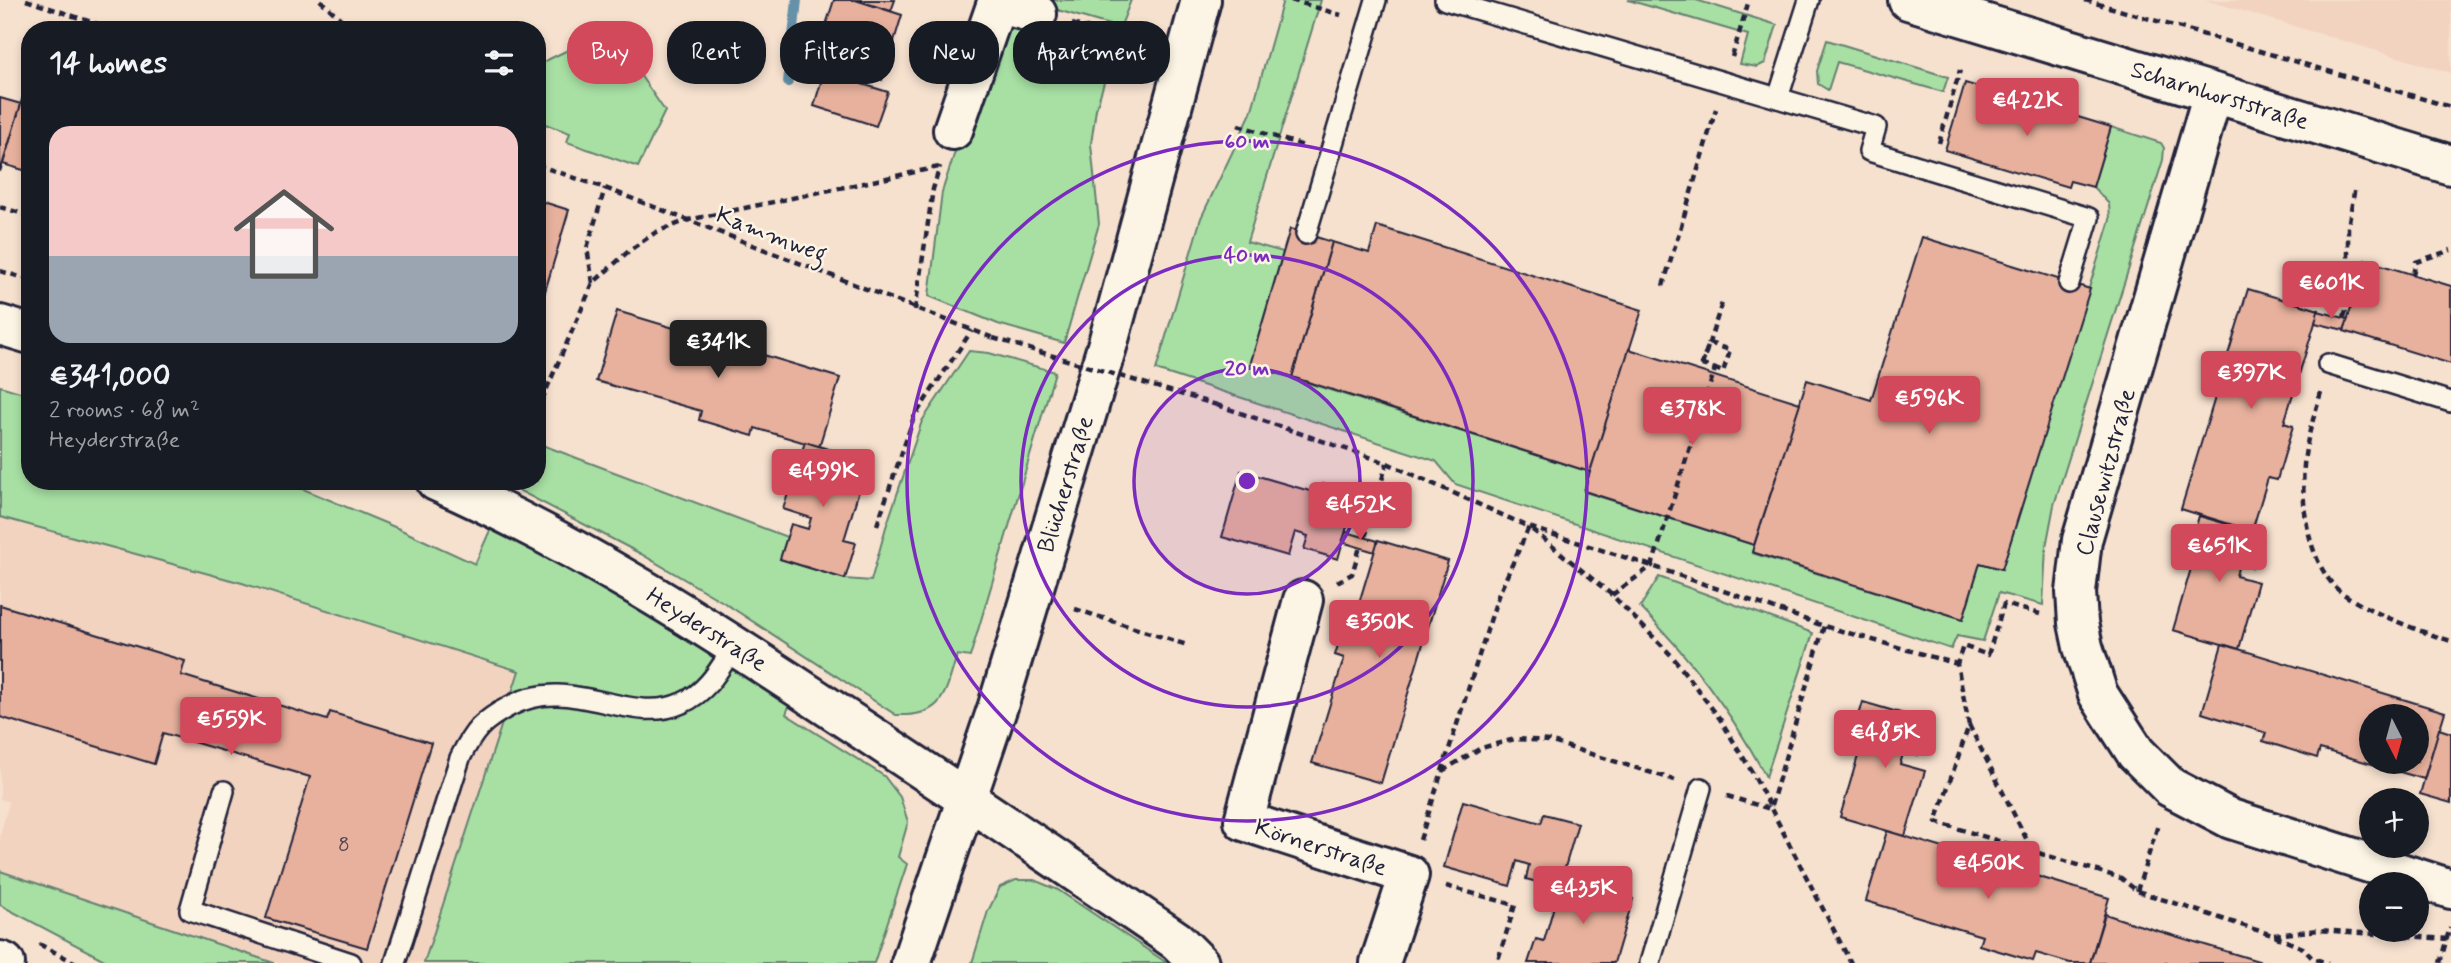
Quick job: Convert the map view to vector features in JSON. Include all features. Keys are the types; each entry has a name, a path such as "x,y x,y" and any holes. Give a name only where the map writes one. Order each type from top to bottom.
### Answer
{"street":[{"name":"Blücherstraße","path":"911,963 998,706 1104,356 1201,0"},
{"name":"Scharnhorststraße","path":"1908,0 2451,165"},
{"path":"953,130 997,1 1037,14"},
{"name":"Clausewitzstraße","path":"2213,93 2082,540 2076,592 2083,648 2098,694 2136,753 2170,787 2231,819 2451,889"},
{"path":"0,325 21,331"},
{"name":"Heyderstraße","path":"457,490 596,561 735,645 967,797"},
{"name":"Körnerstraße","path":"1303,600 1244,821 1409,875 1380,963"},
{"path":"967,797 1177,941 1199,963"},
{"path":"0,961 5,963"}],"lane":[{"path":"1306,234 1376,0"},
{"path":"1446,0 1876,127 1869,150 2089,218 2069,283"},
{"path":"1778,98 1809,0"},
{"path":"2328,364 2451,402"},
{"path":"395,963 460,758 473,732 494,714 520,700 553,693 657,710 682,704 708,687 735,645"},
{"path":"1650,963 1701,788"},
{"path":"224,791 190,910 351,963"}],"path":[{"path":"26,0 88,21"},
{"path":"320,0 343,21"},
{"path":"1292,0 1368,23"},
{"path":"1662,286 1749,0"},
{"path":"2085,0 2451,107"},
{"path":"1037,14 1062,21"},
{"path":"1931,169 1960,70"},
{"path":"1238,125 1329,154"},
{"path":"546,390 593,283 630,250 656,232 688,220 940,167"},
{"name":"Kammweg","path":"546,168 605,188 993,338 1217,405 1387,463 1529,527"},
{"path":"2344,317 2348,303 2348,228 2356,187"},
{"path":"593,283 587,248 605,188"},
{"path":"915,310 933,189"},
{"path":"0,207 21,213"},
{"path":"2413,274 2416,262 2451,250"},
{"path":"0,271 21,277"},
{"path":"1612,595 1652,566 1713,375 1714,369 1702,365 1705,354 1709,344 1730,350 1723,372 1712,368 1702,365 1709,339 1722,303"},
{"path":"877,525 914,417 972,330"},
{"path":"2328,364 2305,454 2306,533 2334,586 2350,598 2427,634 2451,641"},
{"path":"1365,537 1387,463"},
{"path":"1529,527 1652,566 1824,626 1957,664"},
{"path":"1529,527 1612,595 1672,656 1720,719 1752,772 1851,963"},
{"path":"1497,963 1515,905 1409,875 1498,596 1529,527"},
{"path":"2033,852 1969,725 1957,664 1963,646 1988,655 2004,604 2039,614"},
{"path":"1075,609 1187,645"},
{"path":"1770,809 1824,626"},
{"path":"1969,725 1936,822 2121,878 2137,891 2272,935 2303,948 2312,958 2328,963"},
{"path":"1441,772 1481,748 1515,739 1549,741 1770,809"},
{"path":"2137,891 2160,819"},
{"path":"2440,963 2451,924"},
{"path":"2272,935 2319,930 2448,939"}],"shaded area":[{"path":"2205,0 2451,0 2451,73 2243,11"},
{"path":"0,517 242,583 519,671 424,963 274,963 0,871 0,835 9,802 0,799"}],"green space":[{"path":"1042,0 1131,0 1123,21 1096,21 1040,5"},
{"path":"1283,0 1321,0 1247,242 1283,252 1250,365 1590,472 1585,492 1754,545 1752,553 1963,619 1980,563 2002,569 2110,220 2109,204 2093,187 2111,127 2161,143 2164,148 2163,160 2054,505 2046,547 2043,605 1999,593 1983,641 1957,636 1951,649 1455,484 1436,461 1156,370 1201,218 1251,113"},
{"path":"1628,0 1696,0 1777,25 1765,63 1757,67 1740,64 1748,35"},
{"path":"1013,29 1013,84 1104,84 1096,109 1091,144 1099,224 1064,343 998,324 929,296 942,192 961,133 982,84 999,84 999,46 1005,32"},
{"path":"1827,40 1948,77 1943,92 1837,62 1828,90 1818,84 1817,71"},
{"path":"567,50 567,84 646,84 665,111 638,167 567,142 570,133 546,124 546,61"},
{"path":"969,351 989,353 1055,372 970,657 957,655 940,700 924,712 912,715 896,715 723,602 641,554 518,490 546,490 546,446 787,537 780,559 845,579 871,581 886,527 922,421"},
{"path":"0,386 21,392 21,490 306,490 475,564 491,528 586,577 792,699 786,714 884,776 900,797 908,822 898,857 907,864 874,963 424,963 519,671 242,583 0,517"},
{"path":"1659,577 1813,633 1766,777 1709,687 1640,607"},
{"path":"0,871 274,963 110,963 0,905"},
{"path":"1016,880 1034,880 1058,890 1167,963 972,963 988,911 1000,887"}],"building":[{"path":"834,0 856,0 902,15 895,38 895,21 827,21"},
{"path":"856,0 895,0 891,11"},
{"path":"1965,83 2111,127 2093,187 2070,181 2068,187 1945,150"},
{"path":"820,84 862,84 888,92 876,126 814,106"},
{"path":"0,98 21,104 0,172"},
{"path":"21,103 21,169 3,164"},
{"path":"546,203 569,210 546,288"},
{"path":"1377,226 1642,310 1590,472 1292,377 1332,242 1369,253"},
{"path":"1290,229 1332,242 1292,377 1250,365"},
{"path":"1922,237 2090,289 2002,569 1980,563 1963,619 1752,552 1807,380 1871,400"},
{"path":"2365,260 2451,286 2451,364 2344,331"},
{"path":"2356,267 2362,268 2356,286 2350,284"},
{"path":"2248,289 2319,310 2284,423 2293,426 2277,480 2268,478 2252,531 2181,509"},
{"path":"617,311 840,378 819,447 755,428 753,436 699,420 701,411 596,381"},
{"path":"2318,311 2348,319 2344,330 2315,323"},
{"path":"1629,349 1800,403 1754,545 1584,491"},
{"path":"805,442 868,461 844,540 856,543 845,579 780,559 791,524 808,529 811,518 783,509"},
{"path":"1241,471 1320,494 1323,484 1356,494 1338,559 1304,549 1308,536 1295,532 1288,556 1222,537"},
{"path":"2199,516 2262,534 2252,568 2239,564 2236,576 2258,582 2239,649 2173,630 2192,565 2208,569 2211,557 2189,551"},
{"path":"1346,532 1378,541 1375,552 1342,542"},
{"path":"1378,540 1448,561 1381,783 1312,763 1344,658 1335,655 1351,601 1359,603"},
{"path":"0,605 185,661 181,675 327,720 330,712 431,743 367,948 266,918 310,777 163,733 154,764 0,717"},
{"path":"2222,644 2419,704 2359,704 2359,760 2320,749 2317,758 2263,741 2266,733 2202,713"},
{"path":"1863,702 1928,721 1918,755 1904,751 1900,764 1925,771 1905,836 1840,817 1863,739 1853,736"},
{"path":"2429,707 2445,712 2429,763"},
{"path":"2439,729 2451,733 2451,803 2429,797 2429,788 2422,788 2426,774 2429,774 2429,763"},
{"path":"2407,774 2426,774 2424,779"},
{"path":"1463,801 1541,823 1544,814 1578,823 1559,888 1526,879 1529,865 1517,861 1510,886 1444,867"},
{"path":"1887,831 2109,898 2090,963 2070,963 2036,953 2033,961 1979,945 1982,936 1866,901"},
{"path":"1562,878 1633,899 1614,963 1528,963 1536,939 1544,941"},
{"path":"2105,914 2132,923 2265,963 2090,963"}],"waterway":[{"path":"795,21 797,0"}]}
